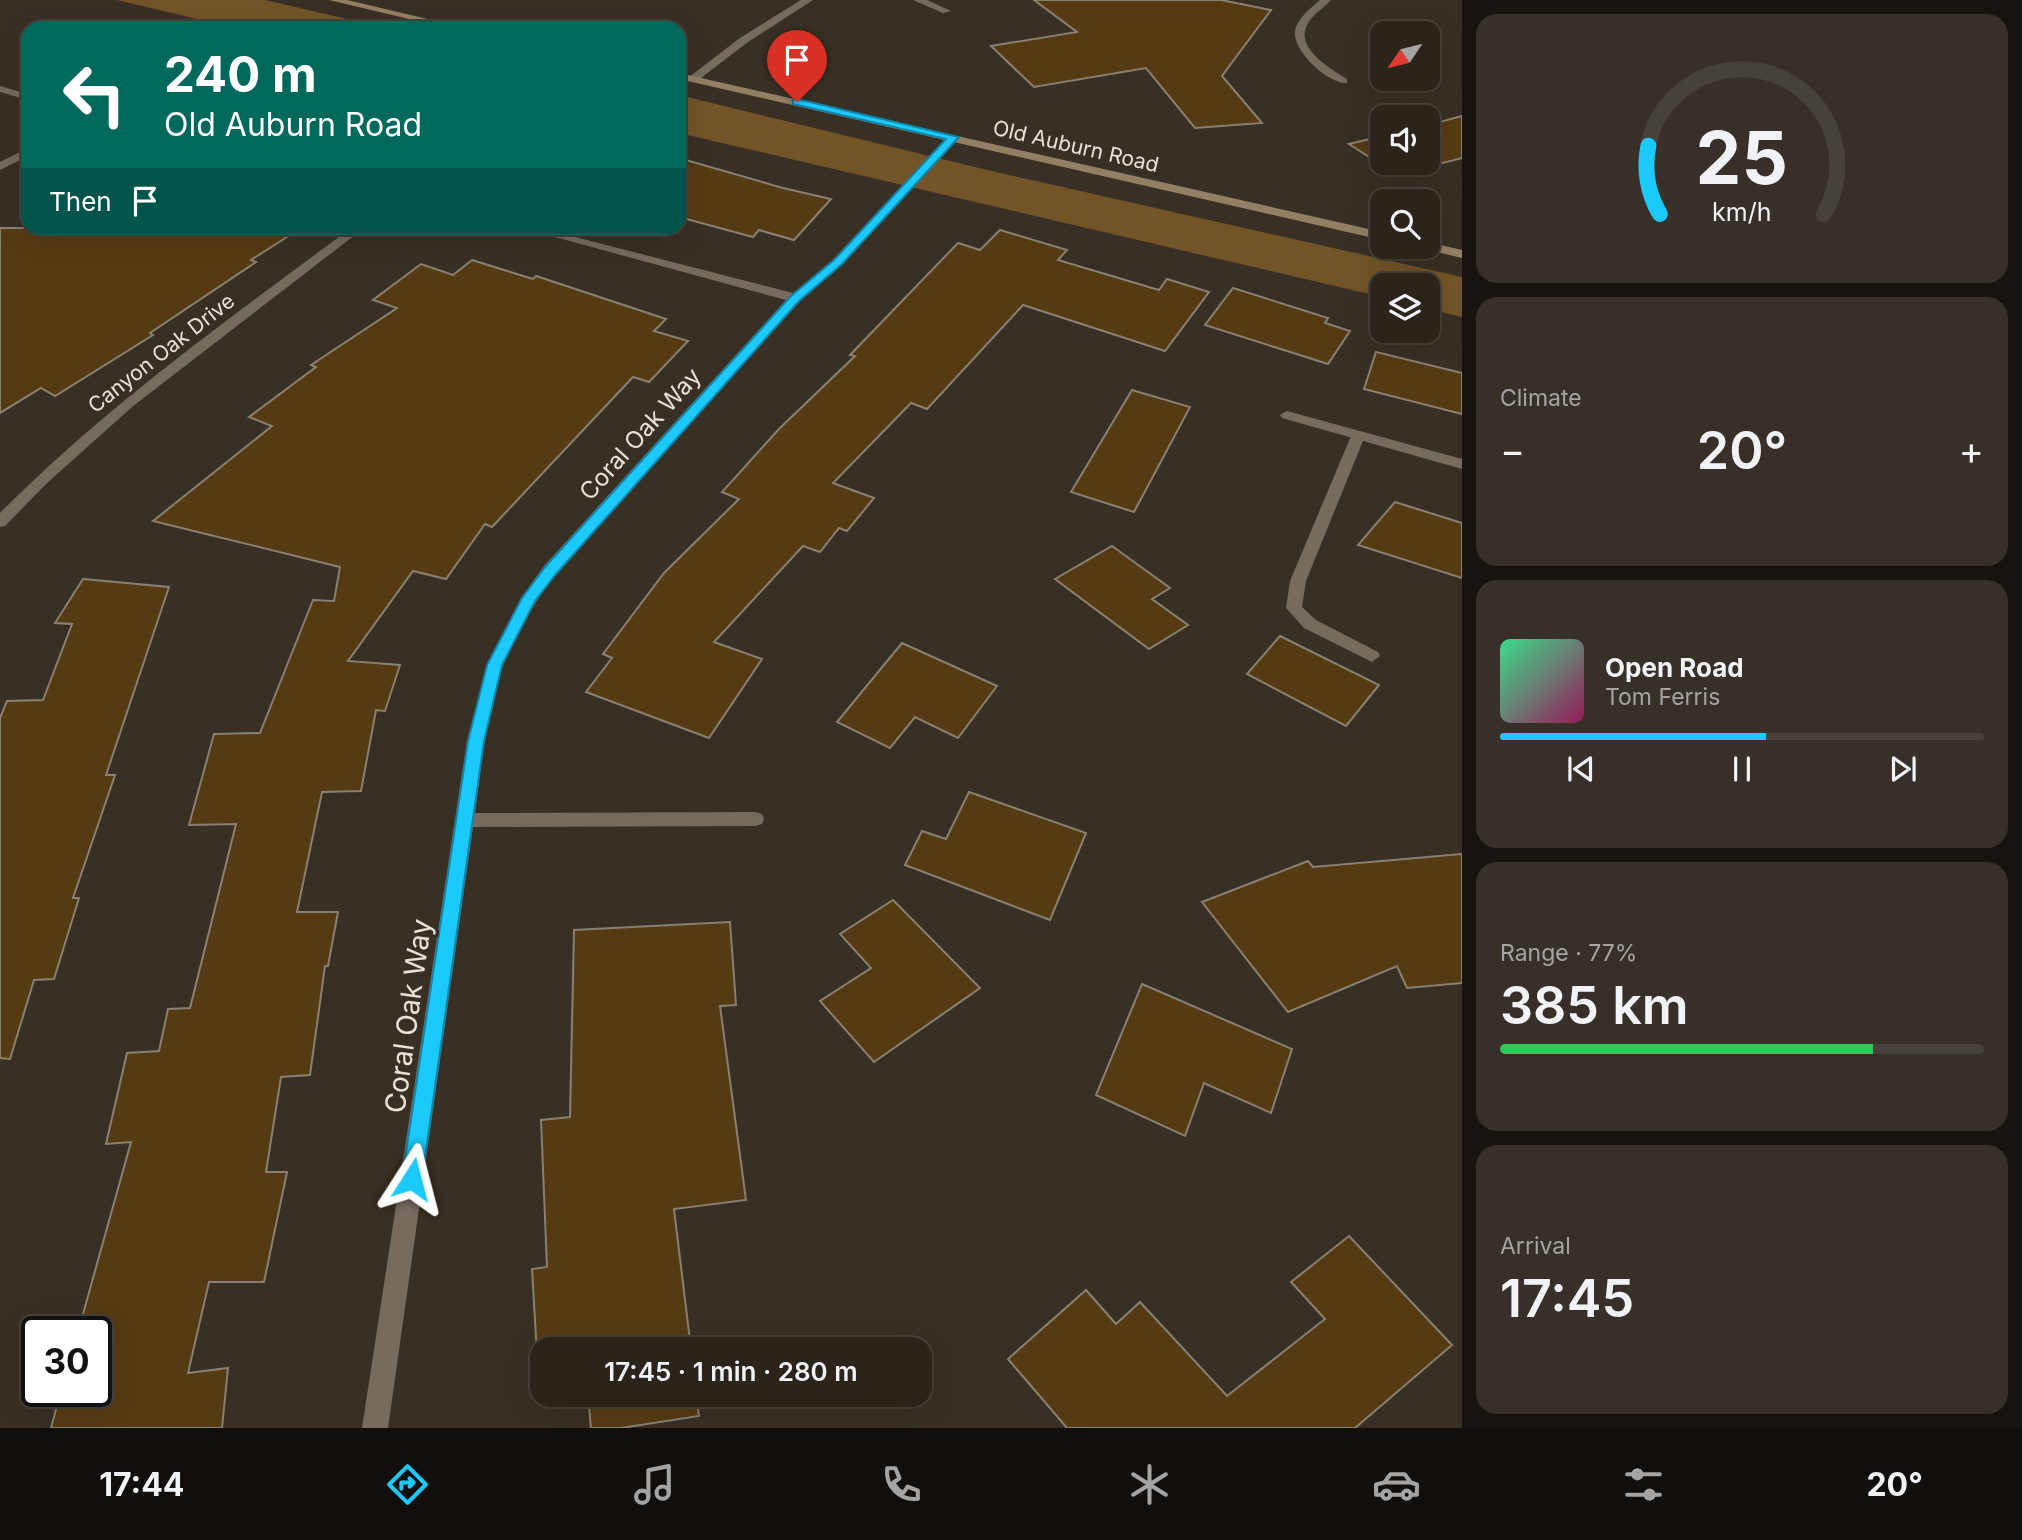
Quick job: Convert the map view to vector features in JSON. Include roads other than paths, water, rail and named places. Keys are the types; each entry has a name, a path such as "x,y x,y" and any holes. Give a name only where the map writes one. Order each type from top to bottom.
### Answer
{"main road":[{"path":"334,0 429,21"},
{"name":"Old Auburn Road","path":"686,78 1370,233"},
{"path":"1440,249 1462,254"}],"street":[{"path":"693,79 744,40 808,0"},
{"path":"918,0 946,12"},
{"path":"1326,0 1303,21 1301,39 1312,59 1343,81"},
{"path":"0,89 21,95"},
{"name":"Coral Oak Way","path":"375,1428 476,741 495,665 529,598 550,570 795,298 838,262 953,137"},
{"path":"0,167 21,155"},
{"name":"Canyon Oak Drive","path":"0,522 38,481 102,425 349,235"},
{"path":"555,235 795,298"},
{"path":"1287,415 1462,464"},
{"path":"1358,436 1298,581 1294,608 1310,624 1372,656"},
{"path":"465,820 755,819"}]}
